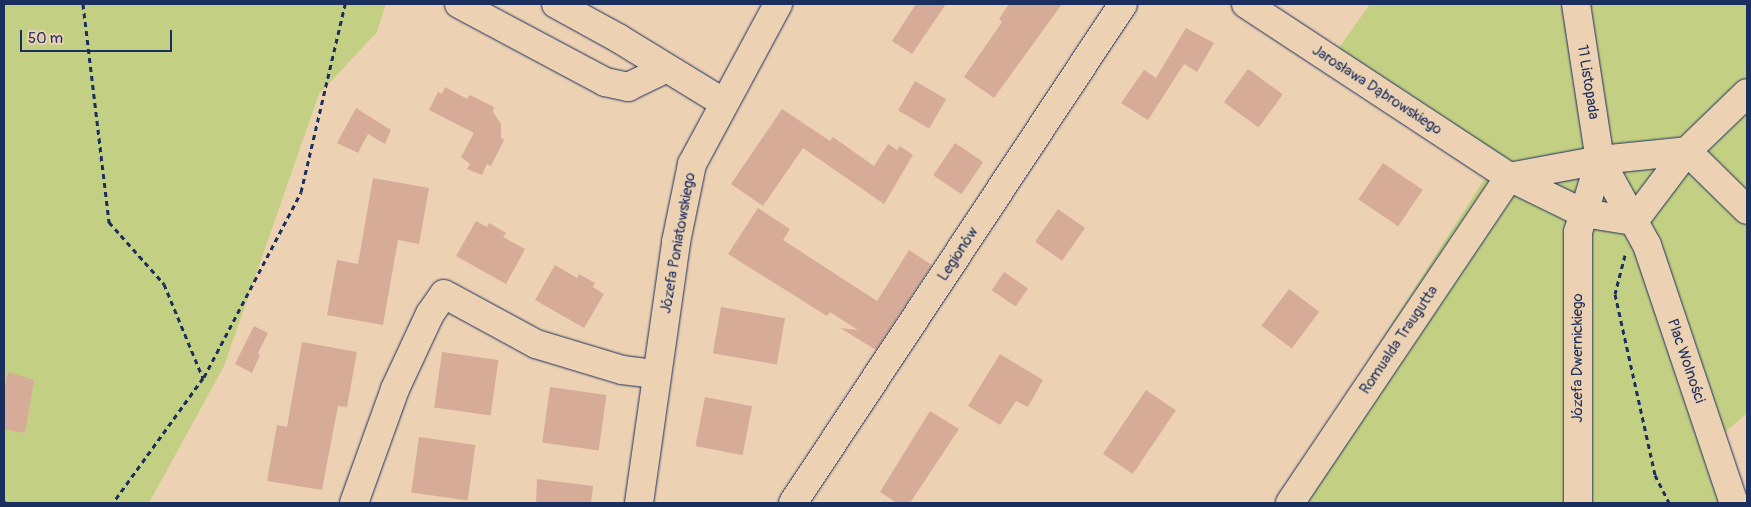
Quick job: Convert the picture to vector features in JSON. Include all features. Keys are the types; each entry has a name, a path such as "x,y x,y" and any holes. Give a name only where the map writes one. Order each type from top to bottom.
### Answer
{"street":[{"path":"459,4 605,82 628,87 667,68"},
{"path":"556,4 724,103"},
{"name":"Józefa Poniatowskiego","path":"639,503 676,242 692,164 778,4"},
{"name":"Legionów","path":"793,503 1123,4"},
{"name":"Jarosława Dąbrowskiego","path":"1246,4 1509,177 1584,214 1634,221"},
{"name":"11 Listopada","path":"1576,4 1600,160"},
{"path":"1634,221 1687,151 1747,93"},
{"path":"1509,177 1600,160 1687,151"},
{"path":"1687,151 1747,210"},
{"name":"Józefa Dwernickiego","path":"1578,503 1578,232 1600,160"},
{"name":"Plac Wolności","path":"1600,160 1648,245 1734,503"},
{"name":"Romualda Traugutta","path":"1290,503 1509,177"},
{"path":"354,503 395,389 430,314 444,294 536,344 622,370 656,374"}],"path":[{"path":"83,4 109,222 164,284 203,378"},
{"path":"113,503 203,378 301,192 345,4"},
{"path":"1634,221 1615,294 1655,475 1669,503"}],"green space":[{"path":"4,4 386,4 377,32 319,94 224,366 149,503 4,503"},
{"path":"1370,4 1747,4 1747,413 1714,442 1734,503 1277,503 1485,178 1329,62"}],"building":[{"path":"916,4 946,4 912,54 892,41"},
{"path":"1009,4 1062,4 994,98 964,77 1002,22 999,19"},
{"path":"1186,28 1214,43 1197,72 1184,64 1148,120 1121,103 1144,70 1156,78"},
{"path":"1248,69 1283,94 1259,127 1224,102"},
{"path":"915,81 946,99 929,128 898,110"},
{"path":"445,87 467,99 470,95 494,107 493,112 501,124 501,138 504,140 491,166 487,164 482,175 467,169 470,164 461,157 474,133 429,110 438,92 442,94"},
{"path":"356,108 391,130 385,144 368,134 358,153 337,143"},
{"path":"782,109 830,141 833,137 874,166 888,144 897,150 900,146 913,155 884,204 803,148 763,206 731,184"},
{"path":"955,143 983,162 961,194 933,175"},
{"path":"1383,163 1423,190 1398,226 1358,199"},
{"path":"373,178 429,188 419,244 398,240 383,325 327,315 337,260 358,264"},
{"path":"758,208 790,229 783,240 877,301 909,250 932,265 876,350 840,328 858,330 830,312 827,316 728,254"},
{"path":"1058,209 1085,228 1062,261 1035,242"},
{"path":"476,221 487,227 489,223 506,233 503,237 525,249 506,284 456,256"},
{"path":"555,265 577,278 579,274 595,283 593,287 604,294 584,328 535,300"},
{"path":"1004,272 1028,288 1016,306 992,290"},
{"path":"1289,289 1319,312 1292,349 1261,326"},
{"path":"721,307 785,318 777,365 713,353"},
{"path":"254,326 268,333 258,353 260,355 252,373 235,364"},
{"path":"302,342 357,352 347,407 338,406 322,490 267,481 277,425 287,427"},
{"path":"442,352 498,360 491,415 434,407"},
{"path":"1000,354 1043,380 1028,407 1016,401 1000,425 968,406"},
{"path":"8,372 34,380 25,433 4,429 4,391"},
{"path":"550,387 606,395 599,450 542,442"},
{"path":"1146,390 1176,410 1133,474 1103,454"},
{"path":"705,397 752,406 743,455 695,446"},
{"path":"930,411 959,429 910,503 897,503 880,492"},
{"path":"419,437 475,445 468,500 411,492"},
{"path":"537,479 593,486 591,503 536,503"}]}
